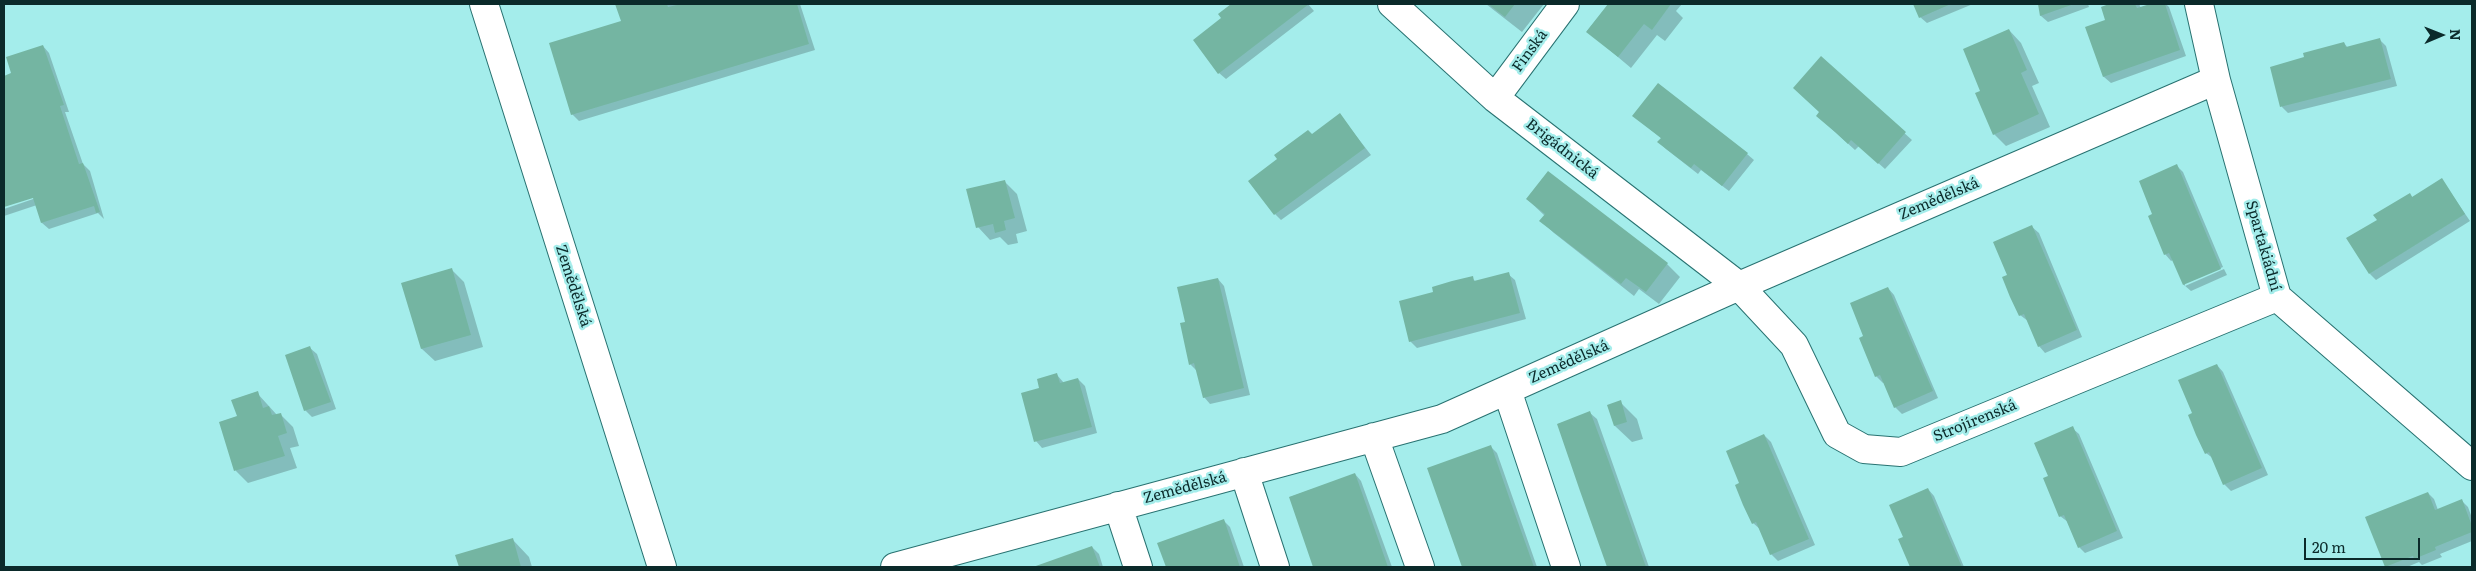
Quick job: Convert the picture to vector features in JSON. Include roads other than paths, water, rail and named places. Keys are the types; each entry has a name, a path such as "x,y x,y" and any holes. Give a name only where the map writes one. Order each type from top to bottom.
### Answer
{"street":[{"name":"Zemědělská","path":"484,4 662,567"},
{"name":"Brigádnická","path":"1392,4 1495,98 1739,286"},
{"name":"Finská","path":"1495,98 1565,4"},
{"name":"Spartakiádní","path":"2199,4 2216,80 2277,297 2472,466"},
{"name":"Zemědělská","path":"895,567 970,558 1118,506 1442,419 1739,286 2216,80"},
{"name":"Strojírenská","path":"1739,286 1794,345 1837,434 1864,449 1901,452 2277,297"},
{"path":"1507,390 1566,567"},
{"path":"1374,438 1420,567"},
{"path":"1244,472 1275,567"},
{"path":"1118,506 1138,567"}]}
